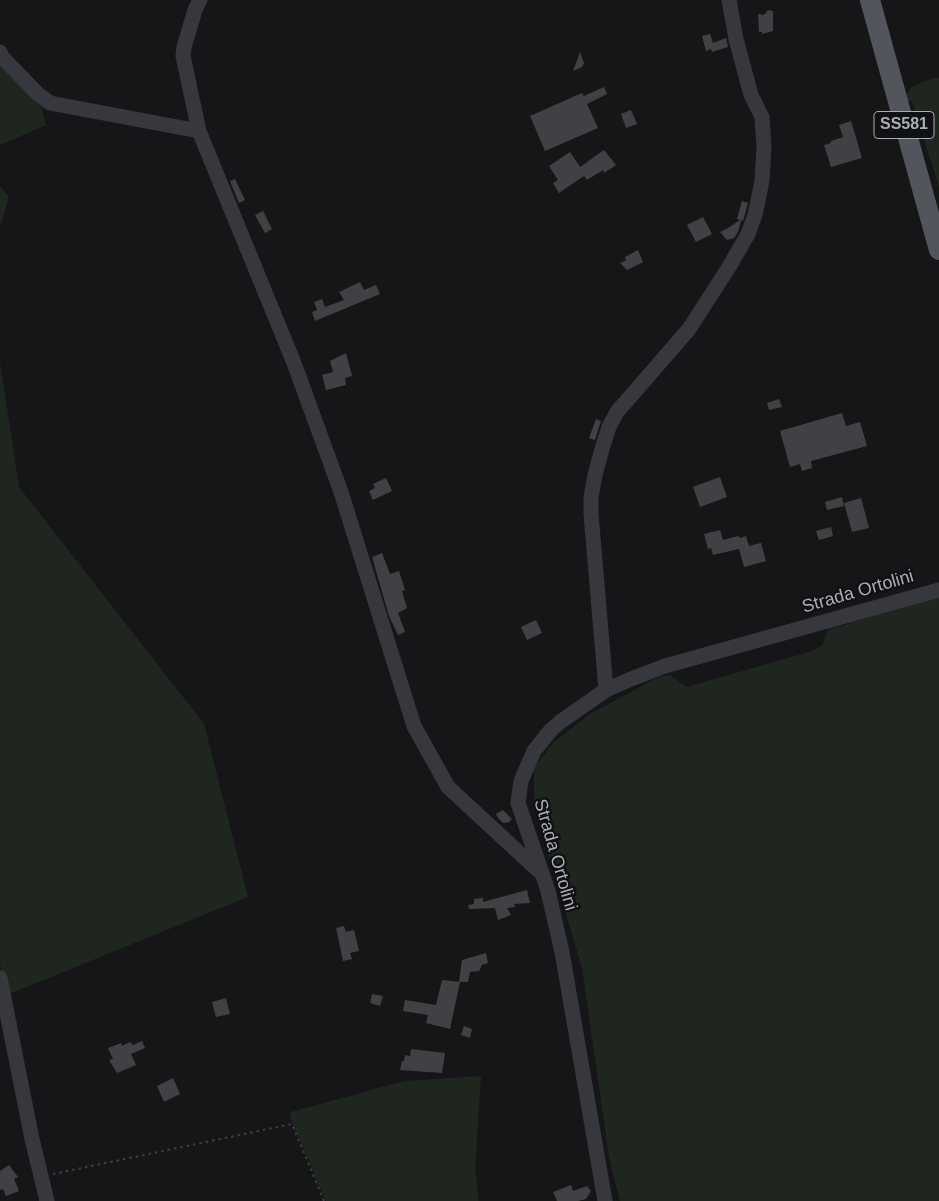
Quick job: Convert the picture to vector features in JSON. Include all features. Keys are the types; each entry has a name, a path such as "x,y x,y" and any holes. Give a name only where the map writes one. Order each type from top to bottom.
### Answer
{"main road":[{"name":"SS581","path":"870,0 939,250"}],"street":[{"path":"200,0 195,10 183,56 198,131 294,363 331,464 414,726 448,787 542,873"},
{"path":"606,690 591,514 591,497 602,448 617,412 689,329 729,267 748,234 755,215 762,181 764,147 762,117 752,95 736,39 729,0"},
{"path":"0,52 2,58 38,94 50,103 198,131"},
{"name":"Strada Ortolini","path":"605,1201 562,952 548,891 518,803 524,771 534,751 550,731 606,690 665,666 939,590"},
{"path":"0,978 32,1139 47,1201"}],"path":[{"path":"41,1177 292,1124 324,1201"}],"shaded area":[{"path":"0,59 39,100 46,125 0,145"},
{"path":"939,78 939,187 912,101 900,102 913,86"},
{"path":"0,186 9,197 0,227"},
{"path":"0,362 19,487 204,724 248,897 4,996 0,962"},
{"path":"939,596 939,1201 620,1201 609,1157 582,968 534,805 534,768 553,743 590,714 657,678 670,675 687,687 809,652 822,646 828,630"},
{"path":"481,1076 475,1169 479,1201 326,1201 290,1118 291,1112 404,1081"}],"building":[{"path":"768,10 773,11 773,31 762,34 762,32 759,32 758,14 764,15"},
{"path":"710,34 713,43 726,38 728,47 712,52 711,49 706,51 702,36"},
{"path":"580,52 584,63 582,67 573,71"},
{"path":"604,87 607,94 587,104 598,128 545,151 530,116 582,93 584,96"},
{"path":"631,110 637,124 626,128 621,114"},
{"path":"851,121 862,158 831,167 824,145 843,137 839,125"},
{"path":"604,150 616,165 604,173 603,170 587,180 584,176 559,193 553,183 558,180 549,166 570,152 580,167"},
{"path":"235,179 245,200 239,203 230,181"},
{"path":"742,201 748,203 743,221 741,220 738,232 734,238 727,240 720,232 740,220 737,219"},
{"path":"263,211 272,229 265,233 255,215"},
{"path":"703,217 712,234 696,242 687,225"},
{"path":"638,250 643,262 627,270 620,263 626,260 625,257"},
{"path":"360,282 364,290 376,285 380,294 315,321 312,312 317,310 314,302 322,299 325,307 344,300 339,292"},
{"path":"346,353 352,376 345,378 346,385 326,390 322,375 333,372 330,361"},
{"path":"779,399 782,407 769,410 767,403"},
{"path":"842,413 846,426 860,422 867,446 811,461 812,468 802,471 800,464 790,467 780,431"},
{"path":"596,419 601,421 595,440 589,438"},
{"path":"720,477 727,497 700,507 693,487"},
{"path":"386,478 392,491 373,500 369,491 375,488 373,484"},
{"path":"842,497 844,506 827,510 825,502"},
{"path":"861,498 869,528 852,532 844,503"},
{"path":"831,527 833,536 819,540 816,531"},
{"path":"720,530 723,540 746,536 749,546 761,543 766,561 744,567 739,549 713,555 711,548 708,549 704,534"},
{"path":"382,553 390,574 399,571 405,590 402,591 407,608 398,613 405,632 398,635 389,616 372,557"},
{"path":"536,620 542,633 527,640 521,627"},
{"path":"503,810 512,819 509,822 503,823 496,814"},
{"path":"527,890 530,903 514,904 515,907 507,908 511,915 498,920 495,908 469,909 468,905 474,904 474,899 483,898 483,902"},
{"path":"344,926 346,932 354,930 359,951 350,953 352,959 343,961 336,928"},
{"path":"486,953 488,963 482,965 479,971 470,972 468,982 459,982 462,960"},
{"path":"442,980 460,982 450,1029 426,1023 428,1015 403,1011 405,1000 436,1005"},
{"path":"372,994 383,996 380,1006 370,1003"},
{"path":"226,998 230,1014 216,1017 212,1002"},
{"path":"464,1026 472,1029 470,1038 461,1035"},
{"path":"142,1041 145,1048 131,1054 136,1065 117,1073 109,1060 113,1059 108,1048 121,1043 122,1046 130,1042 133,1045"},
{"path":"411,1049 445,1053 442,1073 400,1070 405,1055 410,1056"},
{"path":"173,1078 180,1094 164,1102 157,1086"},
{"path":"9,1165 18,1177 14,1179 19,1191 6,1196 3,1189 0,1190 0,1171"},
{"path":"571,1185 573,1191 587,1186 591,1191 586,1199 557,1201 553,1192"}]}
